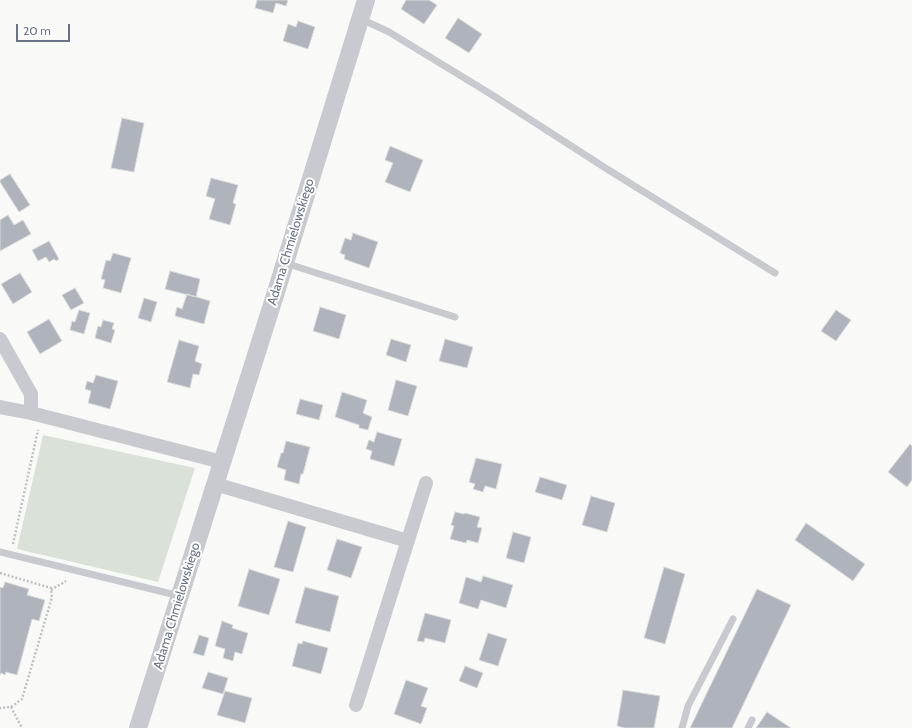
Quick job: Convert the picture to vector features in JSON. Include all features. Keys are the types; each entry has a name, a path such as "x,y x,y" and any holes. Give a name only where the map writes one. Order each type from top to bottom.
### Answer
{"street":[{"name":"Adama Chmielowskiego","path":"138,728 285,263 366,0"},
{"path":"0,339 31,394 36,415"},
{"path":"0,407 222,462"},
{"path":"356,705 426,483"},
{"path":"215,484 408,541"}],"lane":[{"path":"360,19 389,32 489,93 775,273"},
{"path":"285,263 455,317"},
{"path":"0,552 180,596"},
{"path":"682,728 688,706 733,619"},
{"path":"748,728 752,720"}],"path":[{"path":"11,555 36,415"},
{"path":"0,573 51,588 52,597 22,699 11,707 0,708"},
{"path":"11,707 22,728"}],"shaded area":[{"path":"43,435 195,468 158,582 17,549"}],"building":[{"path":"257,0 288,0 286,6 276,3 273,13 255,8"},
{"path":"406,0 429,0 437,5 424,24 401,9"},
{"path":"458,18 482,34 469,53 445,38"},
{"path":"298,21 315,27 308,49 283,41 288,24 296,27"},
{"path":"122,118 144,123 134,172 111,168"},
{"path":"390,146 423,160 410,192 385,182 393,163 385,160"},
{"path":"10,174 30,205 19,212 0,182 0,180"},
{"path":"211,178 238,185 233,203 236,204 230,225 209,219 215,199 206,196"},
{"path":"8,215 14,225 23,220 31,234 0,251 0,220"},
{"path":"353,233 378,242 369,268 344,259 345,255 340,253 345,238 351,240"},
{"path":"49,241 59,259 56,261 54,259 49,262 46,257 38,261 32,250"},
{"path":"113,253 131,258 121,293 103,288 105,280 101,279 106,260 110,261"},
{"path":"170,271 200,279 196,297 165,289"},
{"path":"20,273 32,292 13,304 1,284"},
{"path":"75,288 84,303 71,310 62,295"},
{"path":"187,294 210,301 204,324 175,316 177,307 182,309"},
{"path":"144,298 157,302 151,322 138,318"},
{"path":"320,307 346,315 339,339 313,331"},
{"path":"79,310 90,313 84,334 70,330 72,321 75,322"},
{"path":"836,310 851,320 836,341 821,331"},
{"path":"49,319 62,341 40,354 27,332"},
{"path":"103,320 114,323 112,329 115,330 111,343 95,338 98,326 101,327"},
{"path":"391,339 411,345 406,362 386,355"},
{"path":"445,339 473,347 467,368 439,361"},
{"path":"179,340 199,346 195,361 202,364 199,375 193,374 190,388 167,382"},
{"path":"96,375 118,381 110,409 88,403 91,391 85,389 87,381 93,383"},
{"path":"396,380 417,386 408,416 388,410"},
{"path":"342,392 367,400 363,413 372,417 368,430 359,428 359,425 335,417"},
{"path":"300,399 323,405 319,420 296,414"},
{"path":"377,432 402,439 394,466 370,459 372,451 366,449 369,440 374,442"},
{"path":"286,441 310,447 299,484 284,480 286,470 277,467"},
{"path":"910,444 912,446 912,480 907,487 888,472"},
{"path":"476,458 502,464 496,489 485,486 483,492 473,489 475,484 469,482"},
{"path":"540,477 567,485 562,500 535,492"},
{"path":"591,496 615,503 607,532 582,525"},
{"path":"455,512 480,517 477,527 482,528 478,543 467,540 466,543 450,539 454,526 451,525"},
{"path":"288,521 306,527 293,572 274,567"},
{"path":"806,523 865,564 853,581 795,540"},
{"path":"513,532 531,537 524,563 506,558"},
{"path":"337,539 362,547 351,578 327,570"},
{"path":"664,567 685,574 665,644 644,638"},
{"path":"249,569 280,579 269,615 238,606"},
{"path":"483,576 513,585 506,608 481,600 478,609 459,603 466,577 481,582"},
{"path":"5,582 29,589 27,595 45,600 39,621 32,619 17,675 6,672 5,675 1,673 0,675 0,587 3,588"},
{"path":"305,587 339,596 330,632 295,623"},
{"path":"757,589 791,605 732,728 690,728"},
{"path":"425,613 451,620 445,643 425,638 424,642 417,641"},
{"path":"222,621 233,625 232,628 248,633 242,654 235,652 233,661 223,658 225,649 215,646"},
{"path":"488,633 507,639 498,666 479,660"},
{"path":"199,635 209,638 204,656 193,653"},
{"path":"303,641 328,648 321,674 292,666 298,643 302,644"},
{"path":"465,666 483,673 477,688 459,681"},
{"path":"208,672 228,678 223,694 202,688"},
{"path":"406,680 428,688 421,706 427,708 421,724 394,714"},
{"path":"623,690 660,696 654,728 625,728 617,726"},
{"path":"225,691 252,698 245,723 217,715"},
{"path":"767,712 791,728 756,728"}]}
